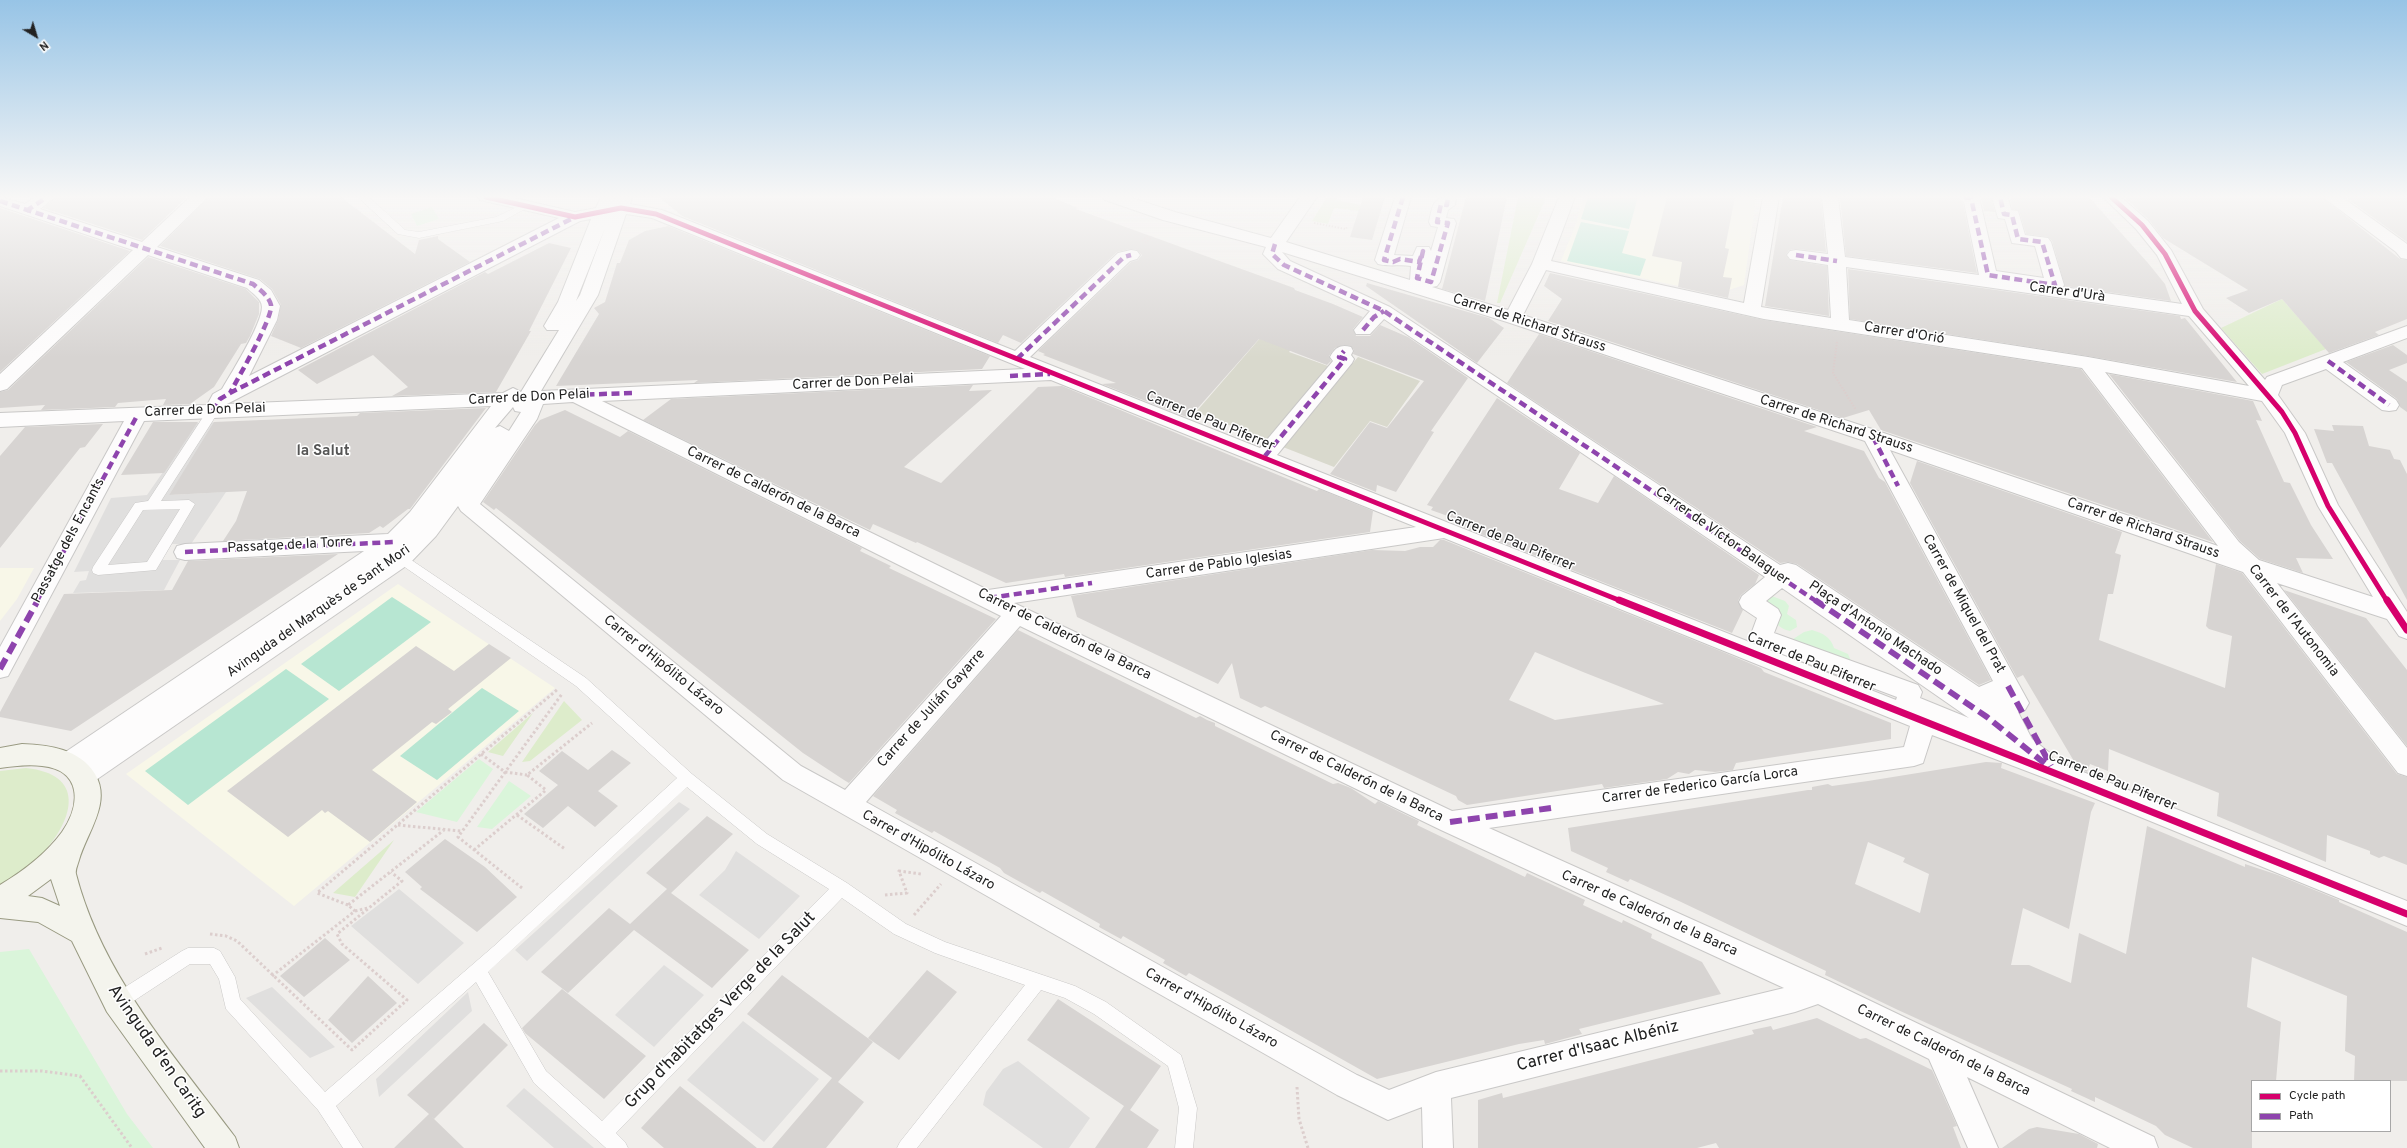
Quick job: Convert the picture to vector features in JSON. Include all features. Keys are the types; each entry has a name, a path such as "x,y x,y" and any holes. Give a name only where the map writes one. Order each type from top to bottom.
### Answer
{"street":[{"path":"0,385 142,251"},
{"path":"153,251 253,284 265,294 271,306 268,320 230,393"},
{"path":"212,410 220,399 230,393 509,251"},
{"name":"Avinguda del Marquès de Sant Mori","path":"77,768 428,531 525,398 567,302 592,251"},
{"name":"Carrer de Pau Piferrer","path":"747,251 1017,359 1265,456 1923,721 2054,771 2407,914"},
{"name":"Carrer de Víctor Balaguer","path":"1273,251 1272,254 1284,265 1384,311 1655,491 1780,578"},
{"name":"Carrer de Richard Strauss","path":"1296,251 1513,318 1648,364 1873,437 2251,566 2402,621"},
{"path":"1387,251 1384,260 1393,262 1400,259 1419,262 1423,251 1417,278 1431,282 1440,251"},
{"path":"1513,318 1541,264 1546,251"},
{"path":"1752,309 1762,251"},
{"path":"1836,251 1839,330"},
{"path":"1983,251 1988,275 2056,285 2045,251"},
{"path":"2161,251 2195,311 2268,396 2295,433 2328,506 2372,579 2402,621"},
{"name":"Carrer d'Urà","path":"1796,255 2195,311"},
{"path":"1017,359 1127,256"},
{"name":"Carrer d'Orió","path":"1541,264 1752,309 1839,330 2088,363 2268,396"},
{"path":"1363,330 1374,317 1384,311"},
{"path":"2268,396 2274,381 2407,332"},
{"path":"1265,456 1343,356"},
{"path":"2328,361 2389,405"},
{"name":"Carrer de l'Autonomia","path":"2088,363 2231,548 2251,566 2407,766"},
{"name":"Carrer de Don Pelai","path":"0,420 1058,374"},
{"name":"Carrer de Calderón de la Barca","path":"574,395 989,598 1017,614 1450,822 1819,990 2143,1148"},
{"name":"Avinguda del Marquès de Sant Mori","path":"468,506 530,414 525,398"},
{"name":"Passatge dels Encants","path":"0,669 138,414"},
{"name":"Carrer de Miquel del Prat","path":"1873,437 1898,486 2054,771"},
{"name":"Carrer d'Hipólito Lázaro","path":"468,506 792,773 1347,1085 1388,1105 1436,1087"},
{"name":"Carrer de Pablo Iglesias","path":"989,598 1448,530"},
{"name":"Passatge de la Torre","path":"185,552 398,550"},
{"name":"Plaça d'Antonio Machado","path":"1780,578 1788,571 1978,699 1995,690 2022,743"},
{"path":"1780,578 1750,602 1770,615 1761,637 1910,692 1907,704 2026,751 2022,743"},
{"name":"Carrer de Julián Gayarre","path":"847,805 1017,614"},
{"name":"Carrer de Federico García Lorca","path":"1450,822 1914,756 1923,721"},
{"path":"2022,743 2054,771"},
{"path":"0,758 17,754 47,754 77,768 89,793 84,815 72,839 49,864 19,888 0,899"},
{"name":"Avinguda d'en Caritg","path":"72,839 62,872 82,932 117,1002 224,1148"},
{"path":"0,906 42,910 82,932"},
{"name":"Carrer d'Isaac Albéniz","path":"1436,1087 1795,999 1819,990"},
{"path":"1940,1050 1983,1148"},
{"path":"1436,1087 1438,1148"}],"lane":[{"path":"151,506 212,410"},
{"path":"189,504 151,567 98,570 139,506 151,506 189,504"},
{"path":"398,550 581,682 687,778 762,839 841,888 900,929 941,948 1069,992 1100,1008 1175,1061 1188,1108 1184,1148"},
{"path":"324,1104 478,970 687,778"},
{"name":"Grup d'habitatges Verge de la Salut","path":"602,1134 841,888"},
{"path":"117,1002 188,956 214,956 227,977 232,1003 324,1104 354,1148"},
{"path":"478,970 540,1077 619,1148"},
{"path":"906,1148 1038,981"}],"path":[{"path":"1839,330 1833,373 1857,412"},
{"path":"355,911 348,905 317,893 560,687"},
{"path":"522,888 458,838 562,694"},
{"path":"527,775 592,723"},
{"path":"474,850 546,790 527,775 505,772 482,754"},
{"path":"517,814 565,849"},
{"path":"398,825 462,831"},
{"path":"348,905 444,830"},
{"path":"886,894 907,893 899,871 917,873"},
{"path":"208,934 226,936 238,941 272,976 352,1050 407,1000 342,944 337,934 402,881 391,872"},
{"path":"918,911 946,878"},
{"path":"272,976 355,911 370,907"},
{"path":"146,954 166,946"},
{"path":"0,1071 42,1071 80,1076 132,1148"},
{"path":"1297,1080 1299,1119 1308,1148"}],"shaded area":[{"path":"1565,251 1749,251 1744,285 1716,294 1561,261"},
{"path":"1274,322 1304,333 1289,352 1328,366 1267,440 1196,412"},
{"path":"1358,357 1420,381 1387,427 1370,421 1334,467 1283,447"},
{"path":"217,422 169,495 226,492 191,544 172,544 162,560 180,560 164,590 73,593 80,581 86,580 89,571 74,572 111,498 147,495 197,423"},
{"path":"0,568 34,568 17,599 0,621"},
{"path":"398,584 555,688 294,906 126,774"},
{"path":"679,802 690,809 527,961 515,950"},
{"path":"736,851 800,896 759,939 699,895 725,870"},
{"path":"399,889 464,943 418,984 351,926"},
{"path":"664,965 704,995 654,1047 615,1015"},
{"path":"272,987 335,1047 310,1058 246,998"},
{"path":"468,992 472,1011 379,1097 376,1079"},
{"path":"743,1021 819,1079 764,1142 687,1080"},
{"path":"1018,1061 1090,1118 1069,1148 1043,1148 983,1105 986,1092 1003,1069"},
{"path":"524,1088 594,1148 554,1148 506,1106"}],"green space":[{"path":"1507,251 1523,251 1500,303 1497,303"},
{"path":"1571,251 1623,251 1622,253 1646,259 1640,276 1567,261"},
{"path":"2282,299 2326,349 2262,374 2221,328"},
{"path":"1769,595 1785,601 1789,606 1787,614 1796,620 1797,627 1790,631 1780,627 1777,624 1763,603"},
{"path":"392,597 431,622 339,691 301,664"},
{"path":"1812,630 1826,636 1833,644 1834,648 1848,654 1851,661 1790,641 1804,632"},
{"path":"286,669 329,699 188,805 145,771"},
{"path":"482,688 519,711 437,780 400,756"},
{"path":"564,701 582,720 530,761 522,762"},
{"path":"533,713 503,756 488,752"},
{"path":"479,759 493,769 457,822 416,812"},
{"path":"26,768 45,772 58,779 66,788 69,799 67,812 63,825 55,839 44,852 23,870 0,885 0,771"},
{"path":"509,781 531,796 492,829 477,827"},
{"path":"394,840 355,897 333,893"},
{"path":"29,949 127,1114 153,1148 0,1148 0,952"}],"building":[{"path":"0,251 130,251 0,372"},
{"path":"174,251 411,251 415,254 416,251 454,251 470,262 301,348 271,336 278,320 281,305 272,289 260,279"},
{"path":"534,251 570,251 529,331 531,331 496,392 392,396 408,387 373,355 317,384 298,370 485,272 488,274"},
{"path":"625,251 729,251 990,356 982,369 694,383 698,380 556,386 599,314 594,308 605,302 617,263 620,263"},
{"path":"768,251 1124,251 1117,252 1021,343 1003,335 998,343"},
{"path":"1138,251 1191,251 1294,288 1295,290 1363,317 1353,329 1356,336 1370,336 1380,325 1408,337 1468,378 1431,431 1434,432 1396,492 1377,485 1376,492 1330,474 1370,422 1387,428 1424,381 1353,354 1354,350 1351,346 1344,345 1335,348 1329,356 1331,361 1327,365 1259,339 1189,418 1102,384 1116,383 1043,355 1045,354 1038,351 1131,262 1138,260 1142,255"},
{"path":"1452,251 1496,251 1485,301 1442,289"},
{"path":"1653,251 1729,251 1723,277 1732,278 1728,298 1678,287 1682,262 1652,256"},
{"path":"1774,251 1789,251 1786,255 1790,260 1827,266 1829,316 1765,306"},
{"path":"1812,251 1826,251 1826,252"},
{"path":"1845,251 1973,251 1977,273 1846,256"},
{"path":"2055,251 2137,251 2165,284 2171,301 2065,286"},
{"path":"2184,251 2389,251 2400,259 2407,260 2407,319 2375,332 2379,335 2329,353 2282,299 2249,313 2226,298 2248,290"},
{"path":"148,257 246,289 259,302 259,314 250,336 246,343 241,344 214,387 190,404 163,405 166,399 118,403 115,407 41,410 45,405 0,408 0,392 8,390"},
{"path":"1848,269 2180,316 2181,319 2185,318 2237,382 2088,356 1850,319"},
{"path":"1550,273 1764,320 2081,369 2213,542 1881,430 1869,410 1843,418 1548,321 1562,299 1544,286"},
{"path":"1367,283 1489,318 1504,328 1477,363 1366,286"},
{"path":"1539,334 1817,427 1804,431 1864,451 1879,478 1885,482 1991,680 1979,685 1797,564 1788,562 1780,563 1507,383"},
{"path":"2393,345 2407,355 2407,363 2389,370 2407,382 2407,412 2400,407 2397,399 2346,362"},
{"path":"2109,374 2253,401 2262,421 2256,420 2284,482 2290,483 2311,525 2333,559 2296,558 2303,573 2260,559 2240,541"},
{"path":"973,385 969,391 992,390 904,467 941,483 1038,387 1062,386 1317,491 1319,489 1373,511 1370,532 1065,577 1064,574 1006,583 917,542 916,543 873,524 870,530 643,420 671,399"},
{"path":"1497,398 1580,453 1559,489 1598,503 1614,476 1759,575 1755,584 1741,595 1738,601 1743,610 1732,633 1455,524 1459,520 1431,510 1433,507 1427,505"},
{"path":"486,408 410,509 383,528 380,526 369,533 223,541 236,521 247,491 169,495 214,422 357,416 360,413"},
{"path":"565,410 620,437 628,431 862,548 860,551 891,566 889,568 996,619 849,783 803,753 519,526 496,508 494,510 483,502 535,425 540,420"},
{"path":"153,422 198,422 164,473 121,475"},
{"path":"103,424 85,447 80,448 0,548 0,456 25,427"},
{"path":"2332,425 2363,426 2369,446 2390,450 2394,459 2400,460 2407,474 2407,600 2332,463 2327,463 2314,429 2334,431"},
{"path":"1917,461 2122,532 2115,553 2121,555 2118,571 2113,594 2108,594 2099,640 2225,688 2232,636 2209,629 2206,626 2216,564 2242,573 2397,774 2407,777 2407,865 2384,856 2379,858 2370,854 2370,851 2327,835 2326,862 2217,816 2219,793 2109,749 2108,771 2090,764 2087,772 2078,768 2023,675 2017,678 1910,483"},
{"path":"1440,540 1444,540 1723,652 1761,668 1764,672 1891,723 1891,739 1736,763 1733,770 1715,772 1695,770 1689,774 1678,772 1667,779 1604,788 1602,784 1467,805 1458,800 1456,796 1265,706 1261,708 1240,698 1232,663 1218,684 1077,617 1071,596 1372,550 1405,551 1420,547 1433,547","holes":["1535,652 1664,704 1555,720 1509,700"]},
{"path":"338,554 71,731 0,717 0,712 64,594 172,590 188,561"},
{"path":"2284,590 2366,618 2407,670 2407,746"},
{"path":"1018,630 1196,718 1200,716 1215,723 1215,726 1333,784 1338,783 1351,788 1375,804 1378,801 1419,821 1417,825 1525,877 1527,873 1585,900 1583,905 1622,923 1623,920 1652,934 1651,938 1702,962 1721,994 1579,1029 1582,1034 1545,1044 1544,1040 1519,1044 1377,1079 1189,973 1186,976 1163,963 1165,960 1123,936 1121,939 1099,927 1100,924 1042,891 1040,893 1004,873 1000,868 934,831 932,833 895,813 897,810 873,796"},
{"path":"489,644 511,658 448,709 452,712 436,724 432,722 372,770 417,802 370,842 328,811 325,813 322,810 288,837 227,791 416,646 454,671"},
{"path":"612,750 631,763 598,791 618,806 595,827 568,806 543,828 524,814 558,785 539,771 562,751 588,770"},
{"path":"1986,762 2002,763 2001,768 2095,803 2091,812 2069,929 2023,908 2011,965 2029,965 2071,983 2079,933 2126,954 2147,826 2245,867 2245,864 2278,875 2339,900 2339,902 2407,932 2407,1081 2354,1080 2355,1056 2345,1051 2347,996 2252,957 2247,1007 2281,1022 2276,1080 2251,1080 2252,1148 2193,1148 2165,1135 2156,1126 2095,1097 2095,1102 2071,1091 2072,1089 1898,1010 1825,975 1826,971 1679,901 1630,879 1628,882 1606,872 1608,868 1571,851 1568,828 1812,790 1812,787 1828,784 1832,786","holes":["1868,842 1905,858 1903,862 1929,874 1920,913 1855,884"]},
{"path":"707,816 733,834 671,893 749,950 712,988 634,930 568,993 541,972 609,908 630,924 667,889 646,873"},
{"path":"445,839 485,867 517,897 477,932 420,889 422,887 405,872"},
{"path":"325,938 350,960 304,997 280,976"},
{"path":"927,970 957,992 899,1060 868,1038"},
{"path":"782,975 873,1042 838,1082 864,1102 826,1148 772,1148 832,1078 747,1014"},
{"path":"368,976 397,1003 352,1043 328,1020"},
{"path":"562,989 646,1056 604,1099 525,1033 522,1028"},
{"path":"1058,999 1161,1066 1130,1110 1159,1130 1147,1148 1095,1148 1124,1106 1027,1040"},
{"path":"1817,1018 1860,1039 1866,1038 1932,1070 1957,1126 1953,1127 1961,1148 1719,1148 1716,1143 1697,1148 1478,1148 1478,1100 1502,1093 1503,1098 1754,1034 1752,1030 1771,1026 1773,1030"},
{"path":"484,1023 508,1045 434,1119 464,1148 394,1148 429,1114 407,1095"},
{"path":"680,1086 757,1148 664,1148 641,1128"},
{"path":"2037,1127 2079,1134 2098,1144 2097,1148 2002,1148 2029,1129"}],"marked path":[{"path":"151,251 253,284 265,294 271,306 268,320 230,393"},
{"path":"213,411 220,399 230,393 509,251"},
{"path":"1273,251 1272,254 1284,265 1384,311 1655,491 1987,717 2048,766"},
{"path":"1387,251 1384,260 1393,262 1400,259 1419,262 1423,251 1417,278 1431,282 1440,251"},
{"path":"1983,251 1988,275 2055,285 2045,251"},
{"path":"1017,359 1124,257 1131,255"},
{"path":"1796,255 1837,261"},
{"path":"1363,330 1374,317 1384,311"},
{"path":"1265,456 1345,359 1339,357 1344,351"},
{"path":"2328,361 2389,405"},
{"path":"1010,376 1050,374"},
{"path":"574,395 632,393"},
{"path":"0,669 138,414"},
{"path":"1873,437 1898,486"},
{"path":"185,552 394,542"},
{"path":"989,598 1092,583"},
{"path":"2008,686 2051,766"},
{"path":"1450,822 1551,808"}],"cycle path":[{"path":"747,251 1884,706 2054,771 2407,914"},
{"path":"2162,251 2195,311 2282,412 2295,433 2328,506 2364,566 2407,630"}],"district":[{"name":"la Salut","path":"323,452"}]}
